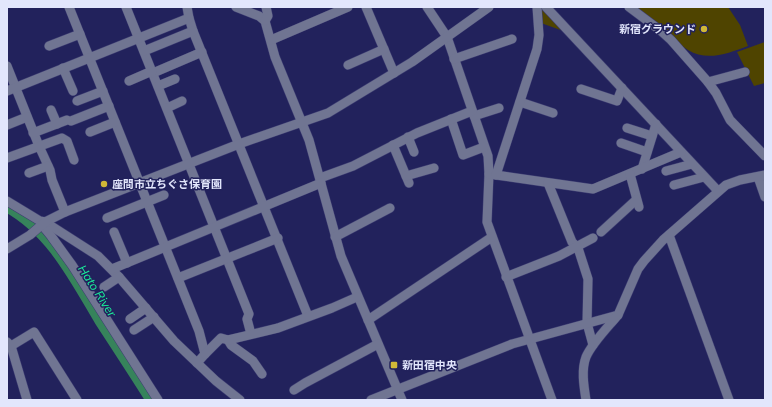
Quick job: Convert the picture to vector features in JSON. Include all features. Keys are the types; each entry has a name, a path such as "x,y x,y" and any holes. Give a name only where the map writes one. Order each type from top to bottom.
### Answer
{"street":[{"path":"69,7 199,330 205,354"},
{"path":"126,7 249,314 247,320 251,334"},
{"path":"187,7 193,31 278,238 308,316"},
{"path":"236,7 260,16 265,21 275,57 302,123 320,180 341,256 357,297 402,400"},
{"path":"265,21 268,16 266,7"},
{"path":"271,40 348,7"},
{"path":"366,7 394,73"},
{"path":"427,7 447,37 488,156 493,175"},
{"path":"7,250 32,233 42,224 65,212 239,144 328,113 394,73 489,7"},
{"path":"537,7 539,43 520,102 493,175 487,222 552,400"},
{"path":"546,7 718,191"},
{"path":"629,7 671,40 708,82 716,93 730,120 765,156"},
{"path":"11,89 189,18"},
{"path":"144,51 193,31"},
{"path":"49,46 80,34"},
{"path":"454,59 512,39"},
{"path":"348,65 384,49"},
{"path":"129,81 202,52"},
{"path":"7,66 11,89 27,117 48,166 65,212"},
{"path":"63,68 73,91"},
{"path":"708,82 745,72"},
{"path":"158,86 175,79"},
{"path":"581,89 617,101 622,88"},
{"path":"76,101 103,91"},
{"path":"166,108 182,101"},
{"path":"520,102 553,113"},
{"path":"33,133 109,106"},
{"path":"112,269 265,206 353,166 408,137 451,119 499,108"},
{"path":"51,110 57,124"},
{"path":"7,125 27,117"},
{"path":"451,119 463,154 484,147"},
{"path":"90,132 115,122"},
{"path":"642,169 656,124"},
{"path":"627,128 652,136"},
{"path":"408,137 414,152"},
{"path":"7,158 62,138 67,141 74,160"},
{"path":"621,143 647,152"},
{"path":"394,145 407,180 434,167"},
{"path":"493,175 593,190 681,152"},
{"path":"666,171 692,164"},
{"path":"29,174 48,166"},
{"path":"601,232 638,204 630,174"},
{"path":"586,400 584,368 586,356 593,345 618,315 638,270 644,261 668,235 718,191 731,182 762,176 765,196"},
{"path":"674,185 704,177"},
{"path":"548,183 572,242 578,248 588,279 587,323 593,345"},
{"path":"107,218 164,195"},
{"path":"7,201 40,221 72,265 158,400"},
{"path":"335,237 390,208"},
{"path":"42,224 89,249 112,269 174,341 216,381 240,400"},
{"path":"114,232 127,263"},
{"path":"668,235 729,400"},
{"path":"368,320 492,237"},
{"path":"178,278 278,238"},
{"path":"506,277 559,256 593,238"},
{"path":"104,287 119,277"},
{"path":"197,363 221,338 228,340 278,328 357,297"},
{"path":"130,319 146,308"},
{"path":"371,400 512,344 618,315"},
{"path":"134,330 154,317"},
{"path":"27,400 9,344 34,332 77,400"},
{"path":"228,340 231,345 253,361 262,374"},
{"path":"294,390 378,344"}],"shaded area":[{"path":"540,7 544,7 566,32 541,23"},
{"name":"新宿グラウンド","path":"636,7 728,7 740,25 748,46 726,54 710,56 695,54 683,46 666,29"},
{"path":"765,42 765,83 754,86 737,52"}],"waterway":[{"name":"Hato River","path":"7,207 23,217 37,229 61,257 151,400"}],"place":[{"name":"新宿グラウンド","path":"704,29"},
{"name":"座間市立ちぐさ保育園","path":"104,184"},
{"name":"新田宿中央","path":"394,365"}]}
